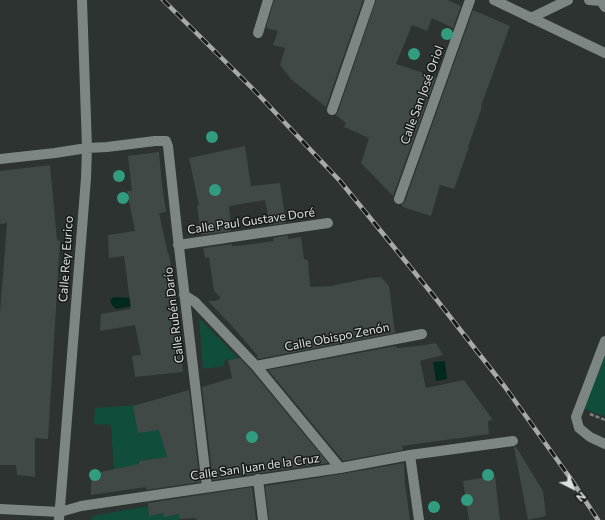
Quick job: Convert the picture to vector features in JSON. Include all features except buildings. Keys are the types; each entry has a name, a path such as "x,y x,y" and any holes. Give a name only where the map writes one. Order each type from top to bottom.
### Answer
{"street":[{"name":"Calle Rey Eurico","path":"59,516 86,178 87,148 82,0"},
{"path":"258,33 268,0"},
{"path":"332,110 370,0"},
{"name":"Calle San José Oriol","path":"399,199 470,0"},
{"path":"494,0 605,53"},
{"path":"531,18 568,0"},
{"path":"589,0 603,3"},
{"name":"Calle Rubén Darío","path":"87,148 155,141 166,141 168,146 178,245 207,487"},
{"path":"0,159 87,148"},
{"name":"Calle Paul Gustave Doré","path":"178,245 328,223"},
{"path":"184,295 195,302 256,366 340,468"},
{"name":"Calle Obispo Zenón","path":"256,366 422,334"},
{"path":"605,341 576,417 579,428 590,437 605,444"},
{"name":"Calle San Juan de la Cruz","path":"0,509 59,516 81,506 340,468 410,455 513,441"},
{"path":"410,455 419,520"},
{"path":"258,479 263,520"}],"shaded area":[{"path":"114,297 134,298 134,305 116,309 110,300"},
{"path":"199,318 238,358 225,360 224,366 203,369"},
{"path":"605,349 605,416 584,409"},
{"path":"445,361 447,379 436,381 433,362"},
{"path":"137,405 163,429 167,457 139,461 138,470 114,475 111,425 94,424 95,408"},
{"path":"148,506 149,516 164,513 164,517 179,514 180,520 90,520 93,516"}],"railway":[{"path":"163,0 254,90 340,181 433,295 505,387 573,482 598,520"}]}
